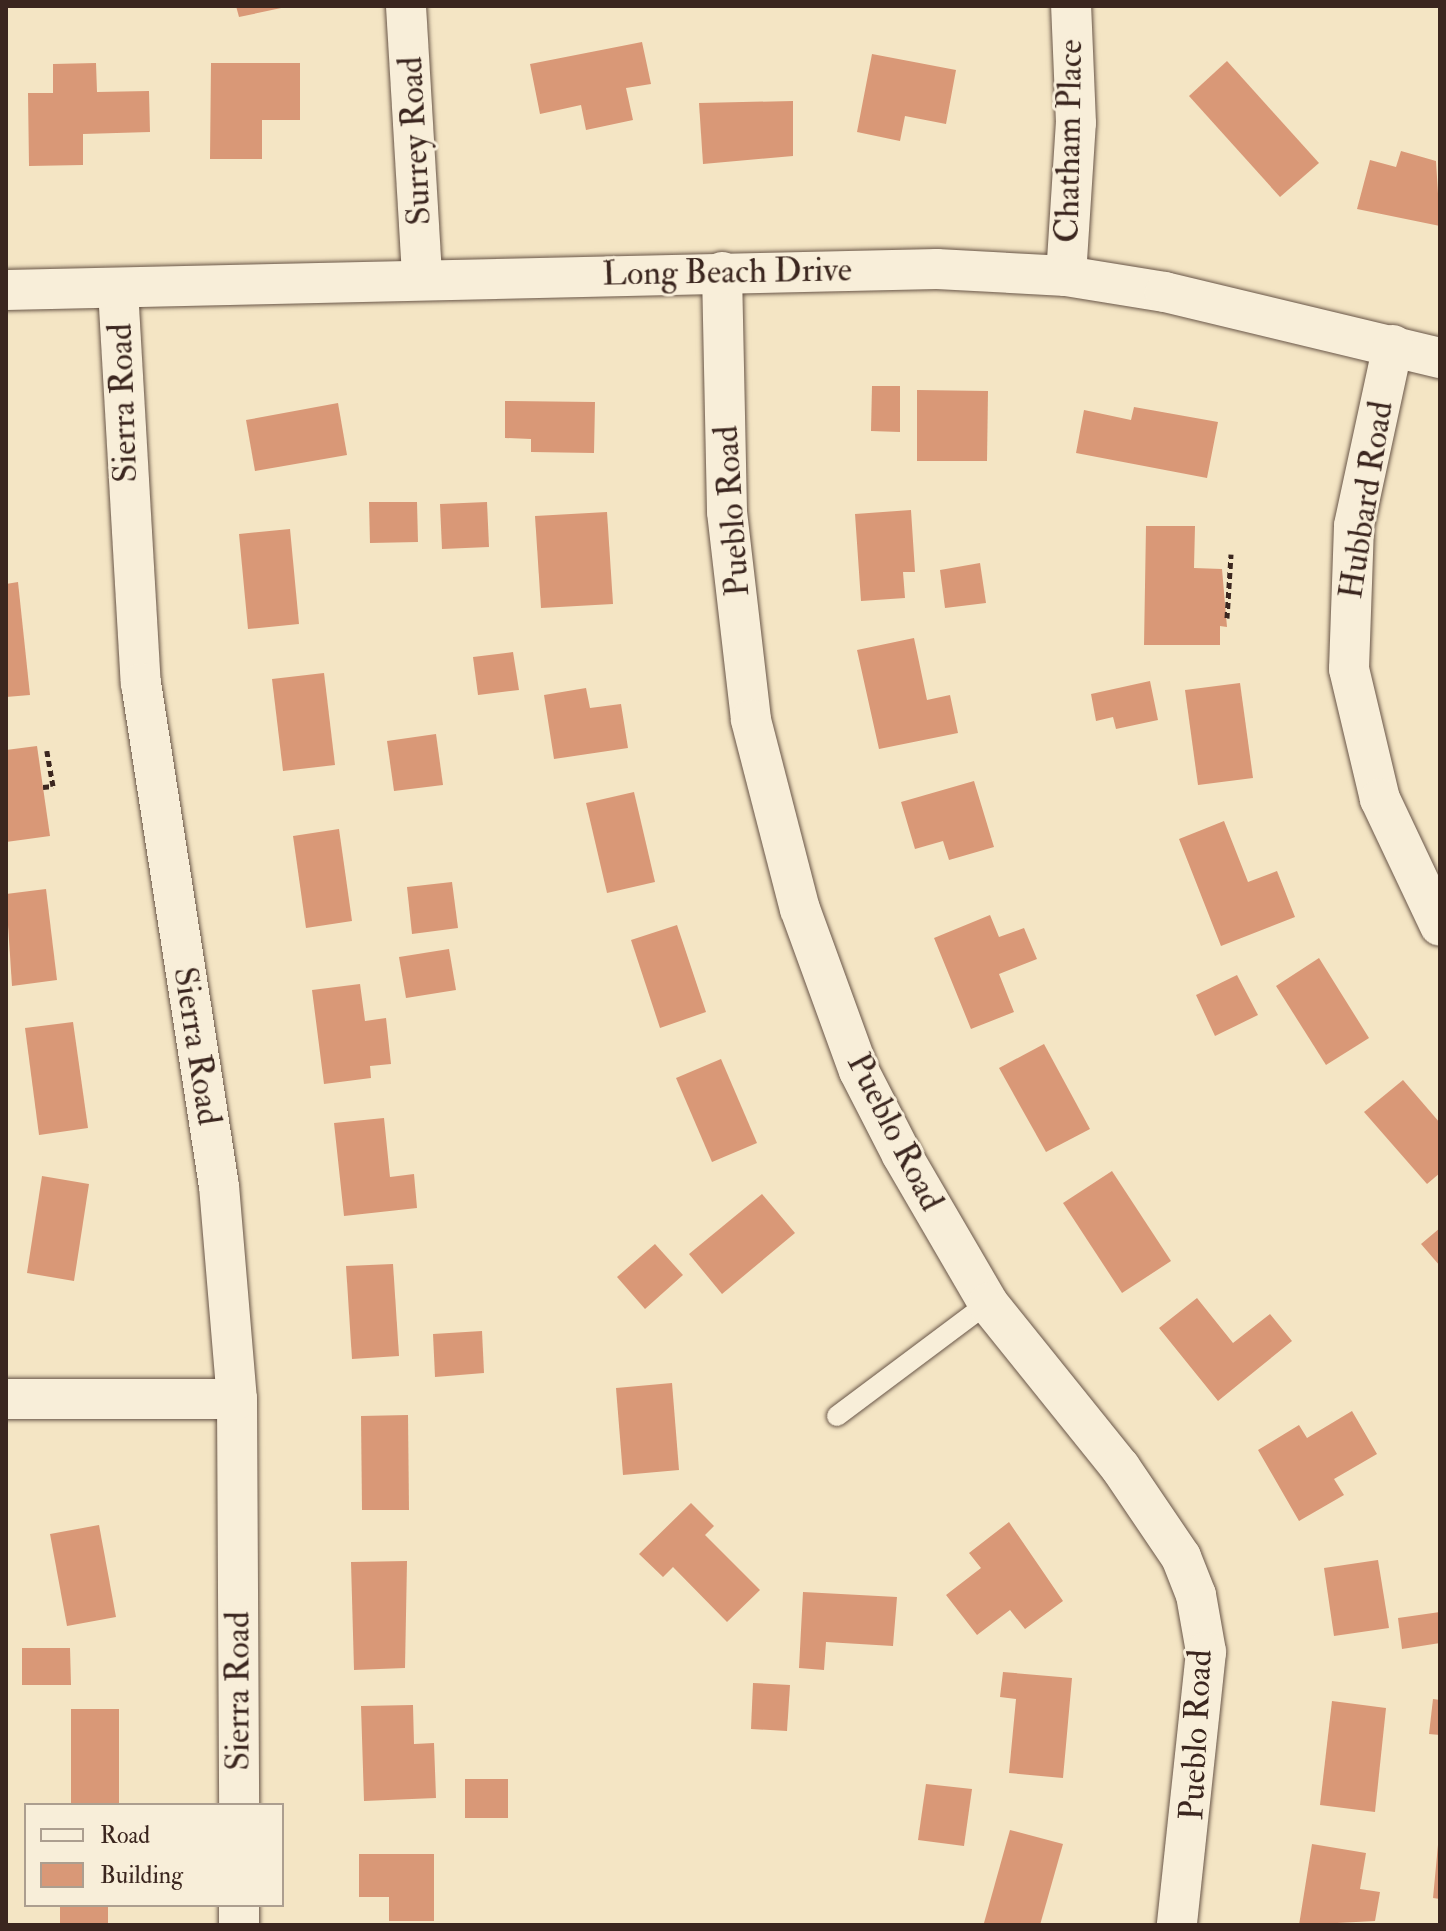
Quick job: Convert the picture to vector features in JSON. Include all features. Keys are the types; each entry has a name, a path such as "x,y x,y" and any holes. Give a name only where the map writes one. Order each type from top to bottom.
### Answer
{"street":[{"name":"Surrey Road","path":"406,6 422,277"},
{"name":"Chatham Place","path":"1066,276 1076,123 1071,6"},
{"name":"Long Beach Drive","path":"6,290 118,289 422,277 937,269 1066,276 1393,345 1440,358"},
{"name":"Pueblo Road","path":"722,272 727,512 746,675 792,880 859,1071 988,1303 1120,1467 1181,1557 1196,1595 1206,1652 1177,1925"},
{"name":"Sierra Road","path":"118,289 141,683 219,1186 237,1399 239,1803"},
{"name":"Hubbard Road","path":"1393,345 1354,526 1349,669 1380,799 1440,926"},
{"path":"6,1399 237,1399"}],"lane":[{"path":"837,1416 988,1303"}],"path":[{"path":"1227,618 1231,554"},
{"path":"43,787 53,786 47,751"}],"building":[{"path":"236,6 286,6 286,7 239,17"},
{"path":"642,42 651,84 626,88 633,120 586,130 581,105 540,114 530,64"},
{"path":"872,54 956,70 946,124 905,116 900,141 857,132"},
{"path":"1227,61 1319,163 1280,197 1189,96"},
{"path":"96,63 97,92 149,91 150,132 83,134 83,165 29,166 28,93 53,93 53,64"},
{"path":"211,63 300,63 300,120 262,120 262,159 210,159"},
{"path":"793,101 793,156 703,164 699,103"},
{"path":"1401,151 1436,161 1440,226 1357,209 1370,160 1396,167"},
{"path":"872,386 900,386 900,432 871,431"},
{"path":"917,390 988,391 987,461 917,461"},
{"path":"505,401 595,402 594,453 531,452 531,439 505,438"},
{"path":"338,403 347,455 255,471 246,420"},
{"path":"1134,407 1218,422 1207,478 1076,453 1084,410 1131,420"},
{"path":"369,502 417,502 418,542 370,543"},
{"path":"487,502 489,547 442,549 440,504"},
{"path":"911,510 915,572 903,572 905,598 861,601 855,514"},
{"path":"607,512 613,604 541,608 535,516"},
{"path":"1146,526 1195,526 1194,568 1222,569 1227,627 1220,626 1220,645 1144,645"},
{"path":"290,529 299,624 248,629 239,534"},
{"path":"980,563 986,603 945,608 940,570"},
{"path":"18,582 30,695 6,697 6,584"},
{"path":"914,638 927,700 950,695 958,733 879,749 857,650"},
{"path":"513,652 519,690 478,695 473,657"},
{"path":"324,673 335,765 283,771 272,679"},
{"path":"1150,681 1158,720 1116,729 1113,717 1096,721 1091,694"},
{"path":"1240,683 1253,778 1198,785 1185,690"},
{"path":"586,688 590,708 621,704 628,748 554,759 544,695"},
{"path":"436,734 443,785 394,791 387,741"},
{"path":"37,746 50,836 6,842 6,750"},
{"path":"974,781 994,847 949,860 943,841 915,849 901,802"},
{"path":"634,792 655,882 607,893 586,803"},
{"path":"1224,821 1248,882 1277,871 1295,917 1221,946 1179,839"},
{"path":"339,829 352,921 306,928 293,836"},
{"path":"452,882 458,928 412,934 407,887"},
{"path":"46,889 57,980 12,986 6,894"},
{"path":"990,915 999,937 1024,928 1037,959 999,974 1014,1012 971,1029 934,938"},
{"path":"677,925 706,1012 660,1028 631,940"},
{"path":"449,949 456,990 406,998 399,957"},
{"path":"1319,958 1369,1038 1326,1065 1276,986"},
{"path":"1237,975 1258,1015 1215,1036 1196,995"},
{"path":"360,984 365,1021 386,1018 391,1064 370,1066 371,1078 324,1084 312,990"},
{"path":"73,1022 88,1128 39,1135 25,1028"},
{"path":"1044,1044 1090,1129 1046,1152 999,1068"},
{"path":"721,1059 757,1143 712,1162 676,1078"},
{"path":"1403,1080 1440,1123 1440,1173 1427,1184 1364,1112"},
{"path":"384,1118 390,1177 414,1174 417,1208 344,1216 334,1123"},
{"path":"1112,1171 1171,1261 1122,1293 1063,1203"},
{"path":"42,1176 89,1184 74,1281 27,1273"},
{"path":"762,1194 795,1233 722,1294 689,1254"},
{"path":"1440,1228 1440,1266 1421,1244"},
{"path":"655,1244 683,1275 645,1309 617,1277"},
{"path":"393,1264 399,1356 352,1359 346,1266"},
{"path":"1197,1298 1233,1343 1270,1314 1292,1341 1218,1401 1159,1328"},
{"path":"482,1331 484,1373 435,1377 433,1334"},
{"path":"672,1383 679,1470 623,1475 616,1388"},
{"path":"1352,1411 1377,1454 1334,1479 1344,1495 1299,1521 1258,1450 1299,1425 1307,1438"},
{"path":"408,1415 409,1510 362,1510 361,1416"},
{"path":"691,1503 714,1526 705,1535 760,1590 727,1622 673,1567 663,1577 639,1554"},
{"path":"1009,1522 1063,1601 1025,1629 1010,1610 977,1635 946,1595 981,1568 969,1553"},
{"path":"99,1525 116,1617 67,1626 50,1534"},
{"path":"1378,1560 1389,1628 1334,1636 1324,1568"},
{"path":"407,1561 405,1668 354,1670 351,1562"},
{"path":"803,1592 897,1597 893,1646 826,1642 824,1670 799,1668"},
{"path":"1440,1612 1440,1643 1402,1649 1398,1618"},
{"path":"22,1648 70,1648 71,1685 22,1685"},
{"path":"1003,1672 1072,1678 1063,1778 1009,1773 1016,1699 1000,1697"},
{"path":"753,1683 790,1685 787,1731 751,1729"},
{"path":"1433,1699 1440,1700 1440,1735 1429,1734"},
{"path":"1332,1701 1386,1708 1375,1812 1320,1805"},
{"path":"413,1705 414,1744 434,1743 436,1798 364,1801 361,1706"},
{"path":"71,1709 119,1709 119,1803 71,1803"},
{"path":"465,1779 508,1779 508,1818 465,1818"},
{"path":"926,1784 972,1789 964,1846 918,1840"},
{"path":"1010,1830 1063,1844 1040,1925 984,1923"},
{"path":"1312,1844 1366,1853 1360,1889 1380,1892 1375,1921 1299,1925"},
{"path":"1440,1845 1440,1899 1433,1898"},
{"path":"359,1854 434,1854 434,1921 389,1921 389,1897 359,1897"},
{"path":"60,1907 108,1907 108,1925 60,1925"}]}
